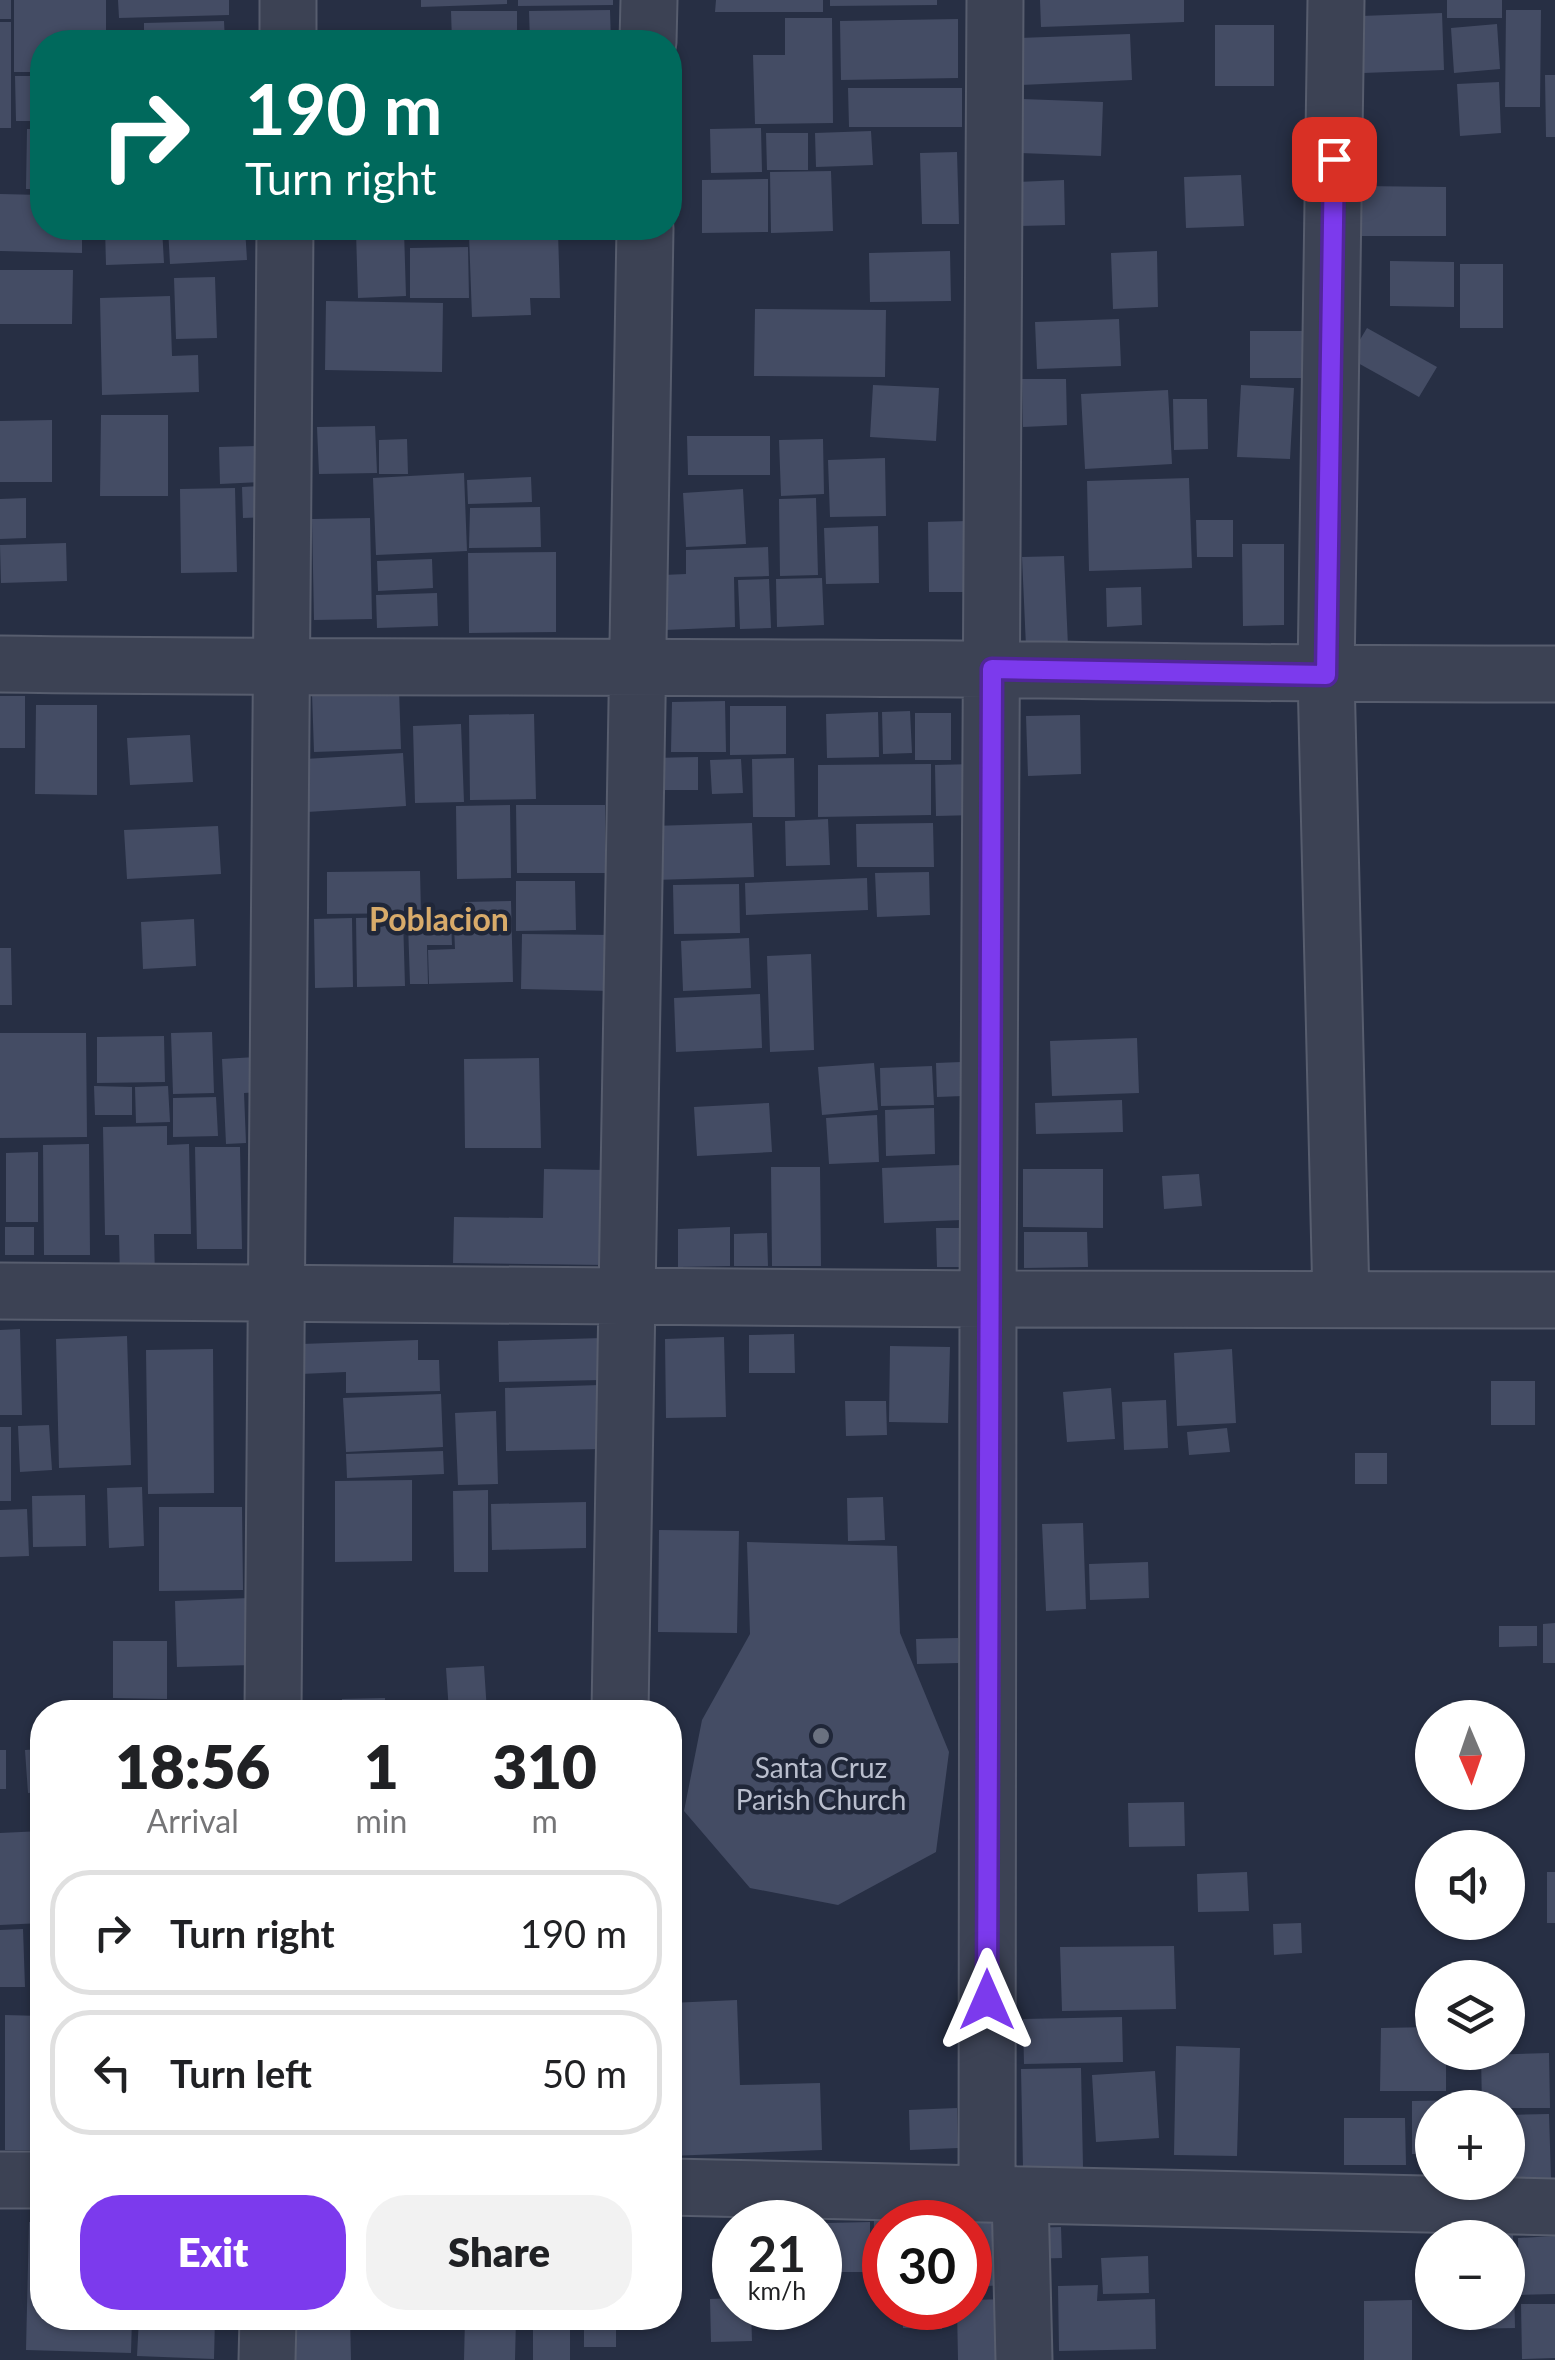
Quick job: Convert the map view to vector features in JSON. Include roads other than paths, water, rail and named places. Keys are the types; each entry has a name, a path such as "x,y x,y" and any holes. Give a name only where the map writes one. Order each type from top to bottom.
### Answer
{"street":[{"path":"288,0 288,30"},
{"path":"648,30 649,0"},
{"path":"995,0 988,1299 1004,2195 1024,2360"},
{"path":"1336,0 1326,675 1341,1300"},
{"path":"273,1700 285,240"},
{"path":"620,1700 645,240"},
{"path":"0,664 1555,674"},
{"path":"0,1290 1555,1300"},
{"path":"0,2180 30,2180"},
{"path":"682,2187 1555,2207"},
{"path":"267,2360 268,2330"}],"place":[{"name":"Santa Cruz Parish Church","path":"821,1736"}],"district":[{"name":"Poblacion","path":"439,920"}]}
